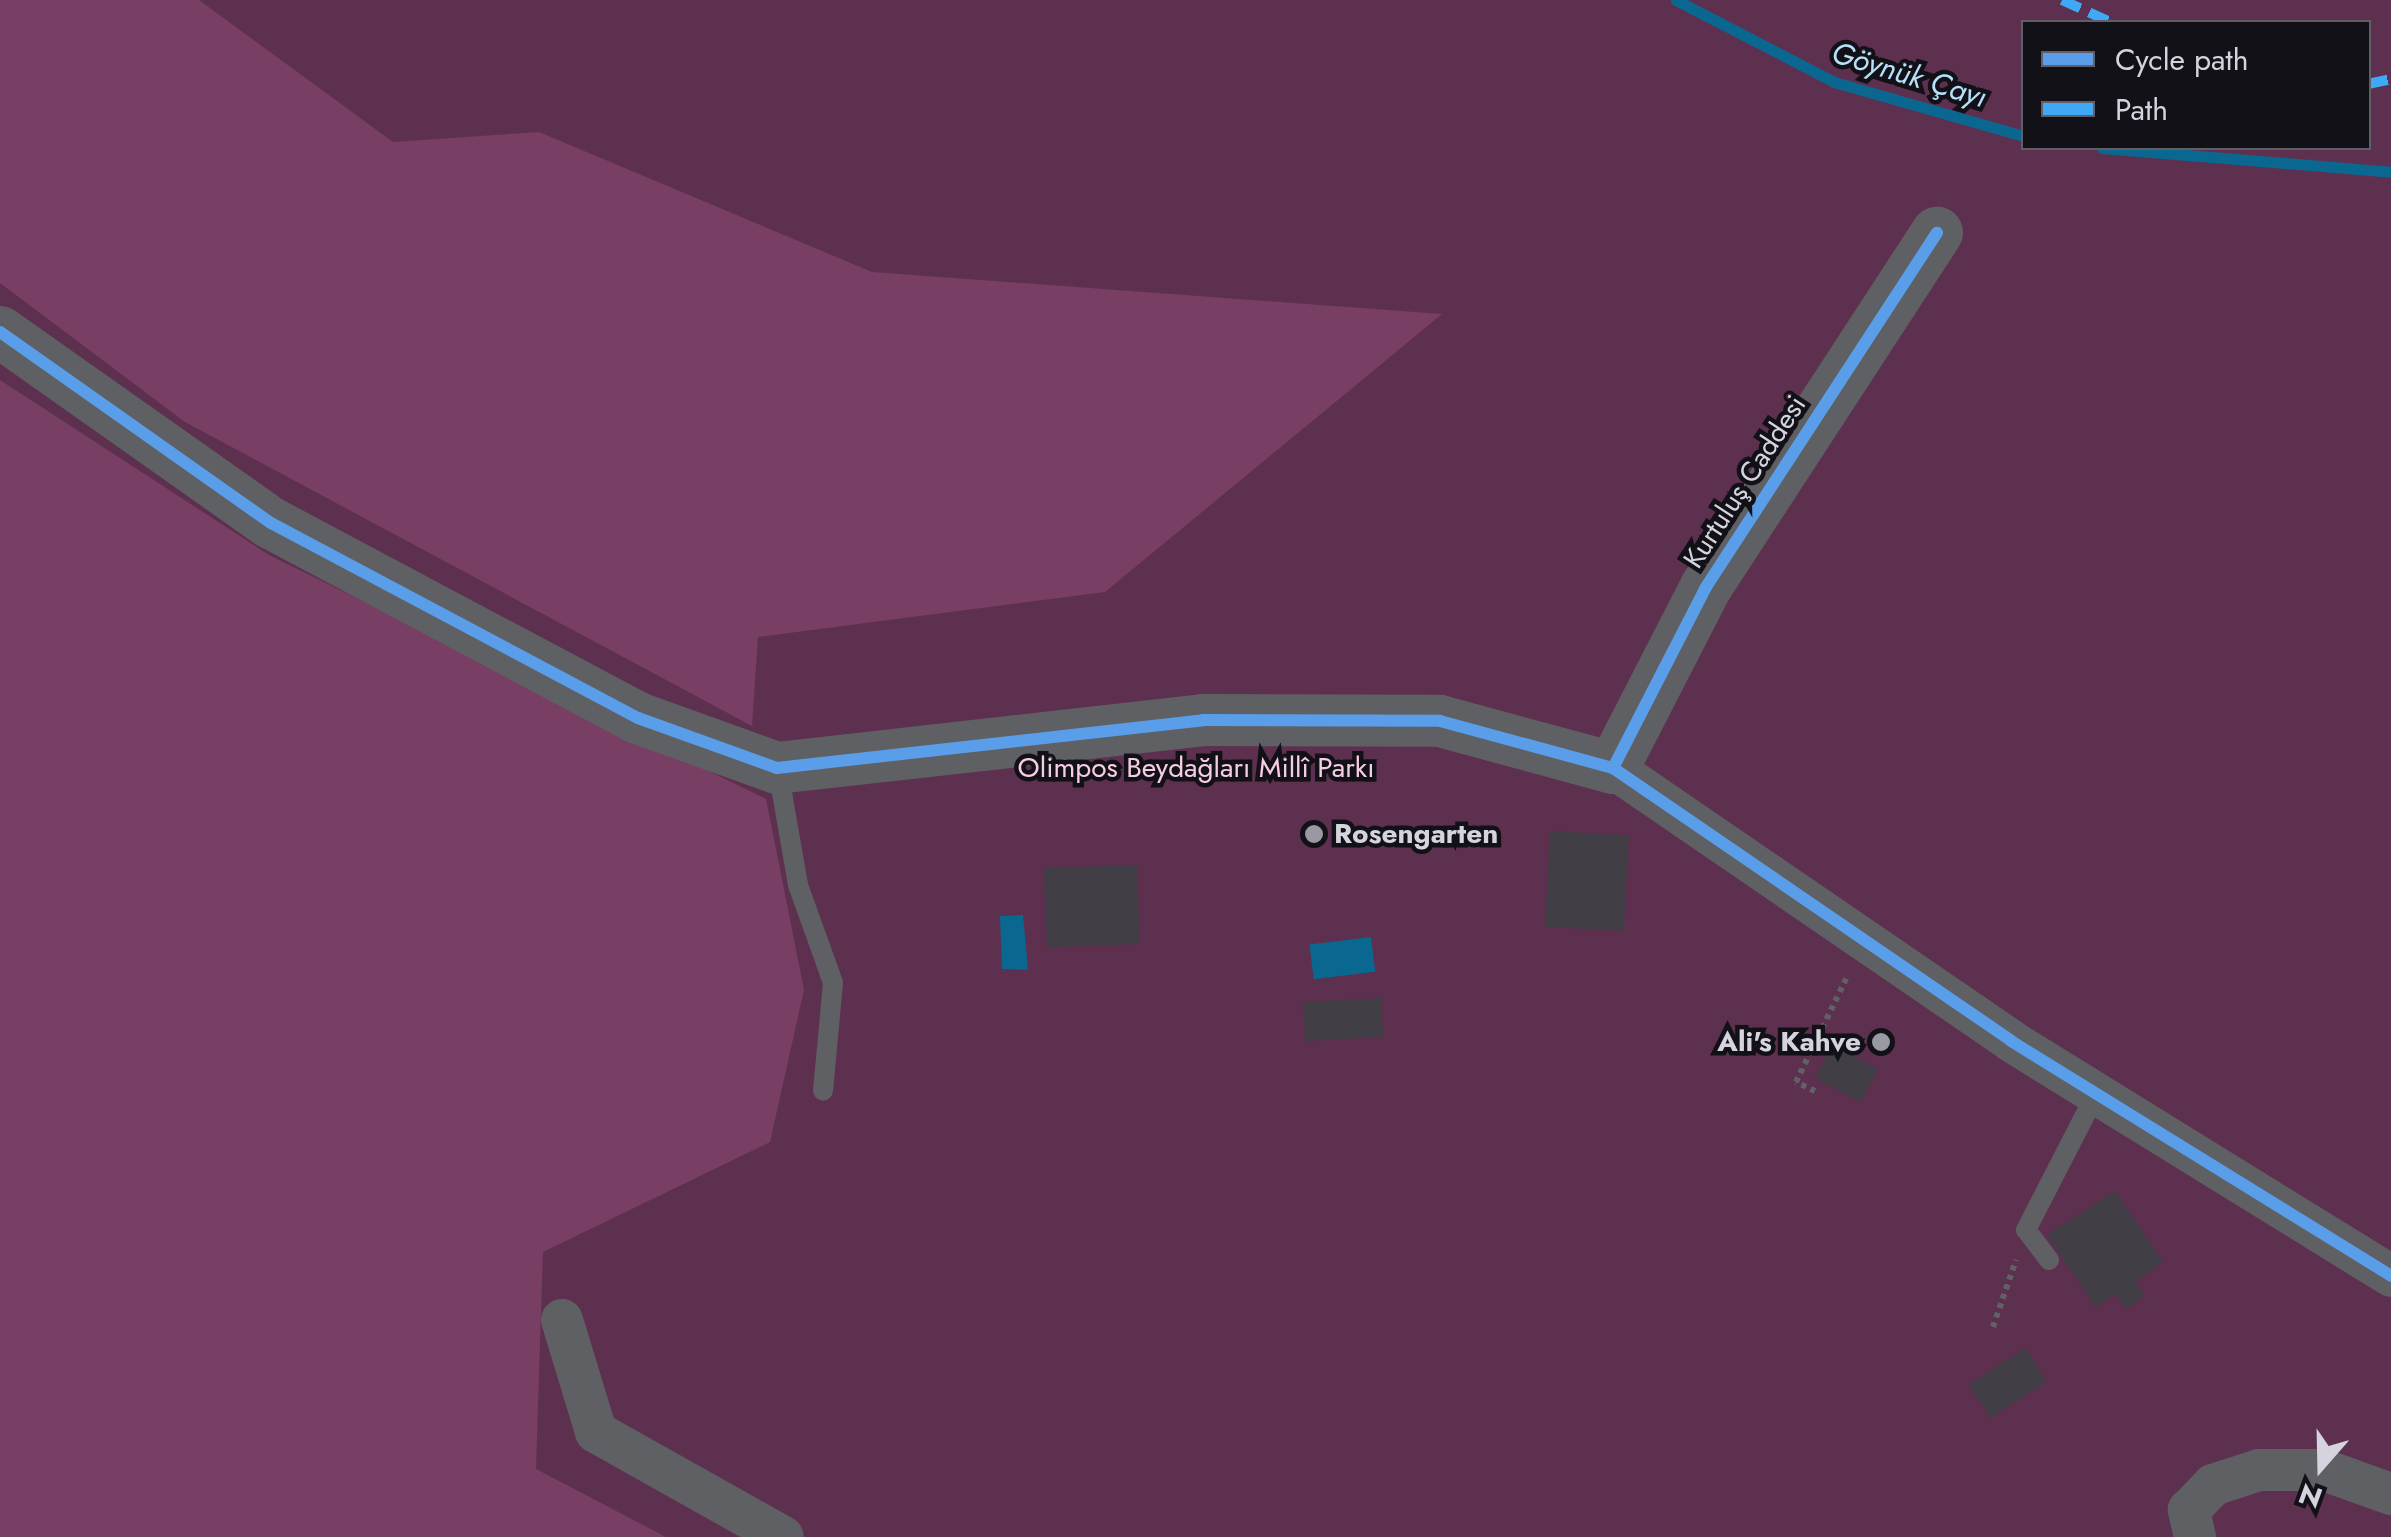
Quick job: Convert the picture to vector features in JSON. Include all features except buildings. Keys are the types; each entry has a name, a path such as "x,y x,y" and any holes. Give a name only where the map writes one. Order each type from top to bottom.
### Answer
{"street":[{"name":"Kurtuluş Caddesi","path":"1613,768 1706,587 1937,234"},
{"path":"0,332 270,523 638,718 777,768 1203,720 1440,721 1613,768 1864,943 2096,1094 2391,1276"},
{"path":"562,1320 596,1432 783,1537"},
{"path":"2194,1537 2189,1510 2212,1484 2258,1470 2324,1470 2391,1494"}],"lane":[{"path":"777,768 798,885 833,982 824,1091"},
{"path":"2049,1260 2026,1230 2096,1094"}],"path":[{"path":"1814,1091 1796,1082 1864,943"},
{"path":"1993,1328 2026,1230"}],"green space":[{"name":"Olimpos Beydağları Millî Parkı","path":"0,0 2391,0 2391,1537 0,1537"}],"shaded area":[{"path":"0,0 199,0 393,142 539,132 872,272 1442,314 1105,592 758,637 752,726 185,422 0,283"},
{"path":"0,380 269,555 766,799 804,990 770,1142 543,1252 536,1469 666,1537 0,1537"}],"water":[{"path":"1023,915 1028,970 1002,969 1000,916"},
{"path":"1371,937 1375,972 1314,979 1309,945"}],"waterway":[{"name":"Göynük Çayı","path":"1676,0 1834,82 2021,135"},
{"name":"Göynük Çayı","path":"2126,150 2391,172"}],"marked path":[{"path":"2062,0 2106,20"},
{"path":"2371,83 2391,79"}],"cycle path":[{"path":"1613,768 1706,587 1937,233"},
{"path":"0,332 271,523 638,718 777,768 1203,720 1440,721 1613,768 2011,1041 2391,1276"}],"place":[{"name":"Rosengarten","path":"1314,834"},
{"name":"Ali's Kahve","path":"1881,1042"}]}
